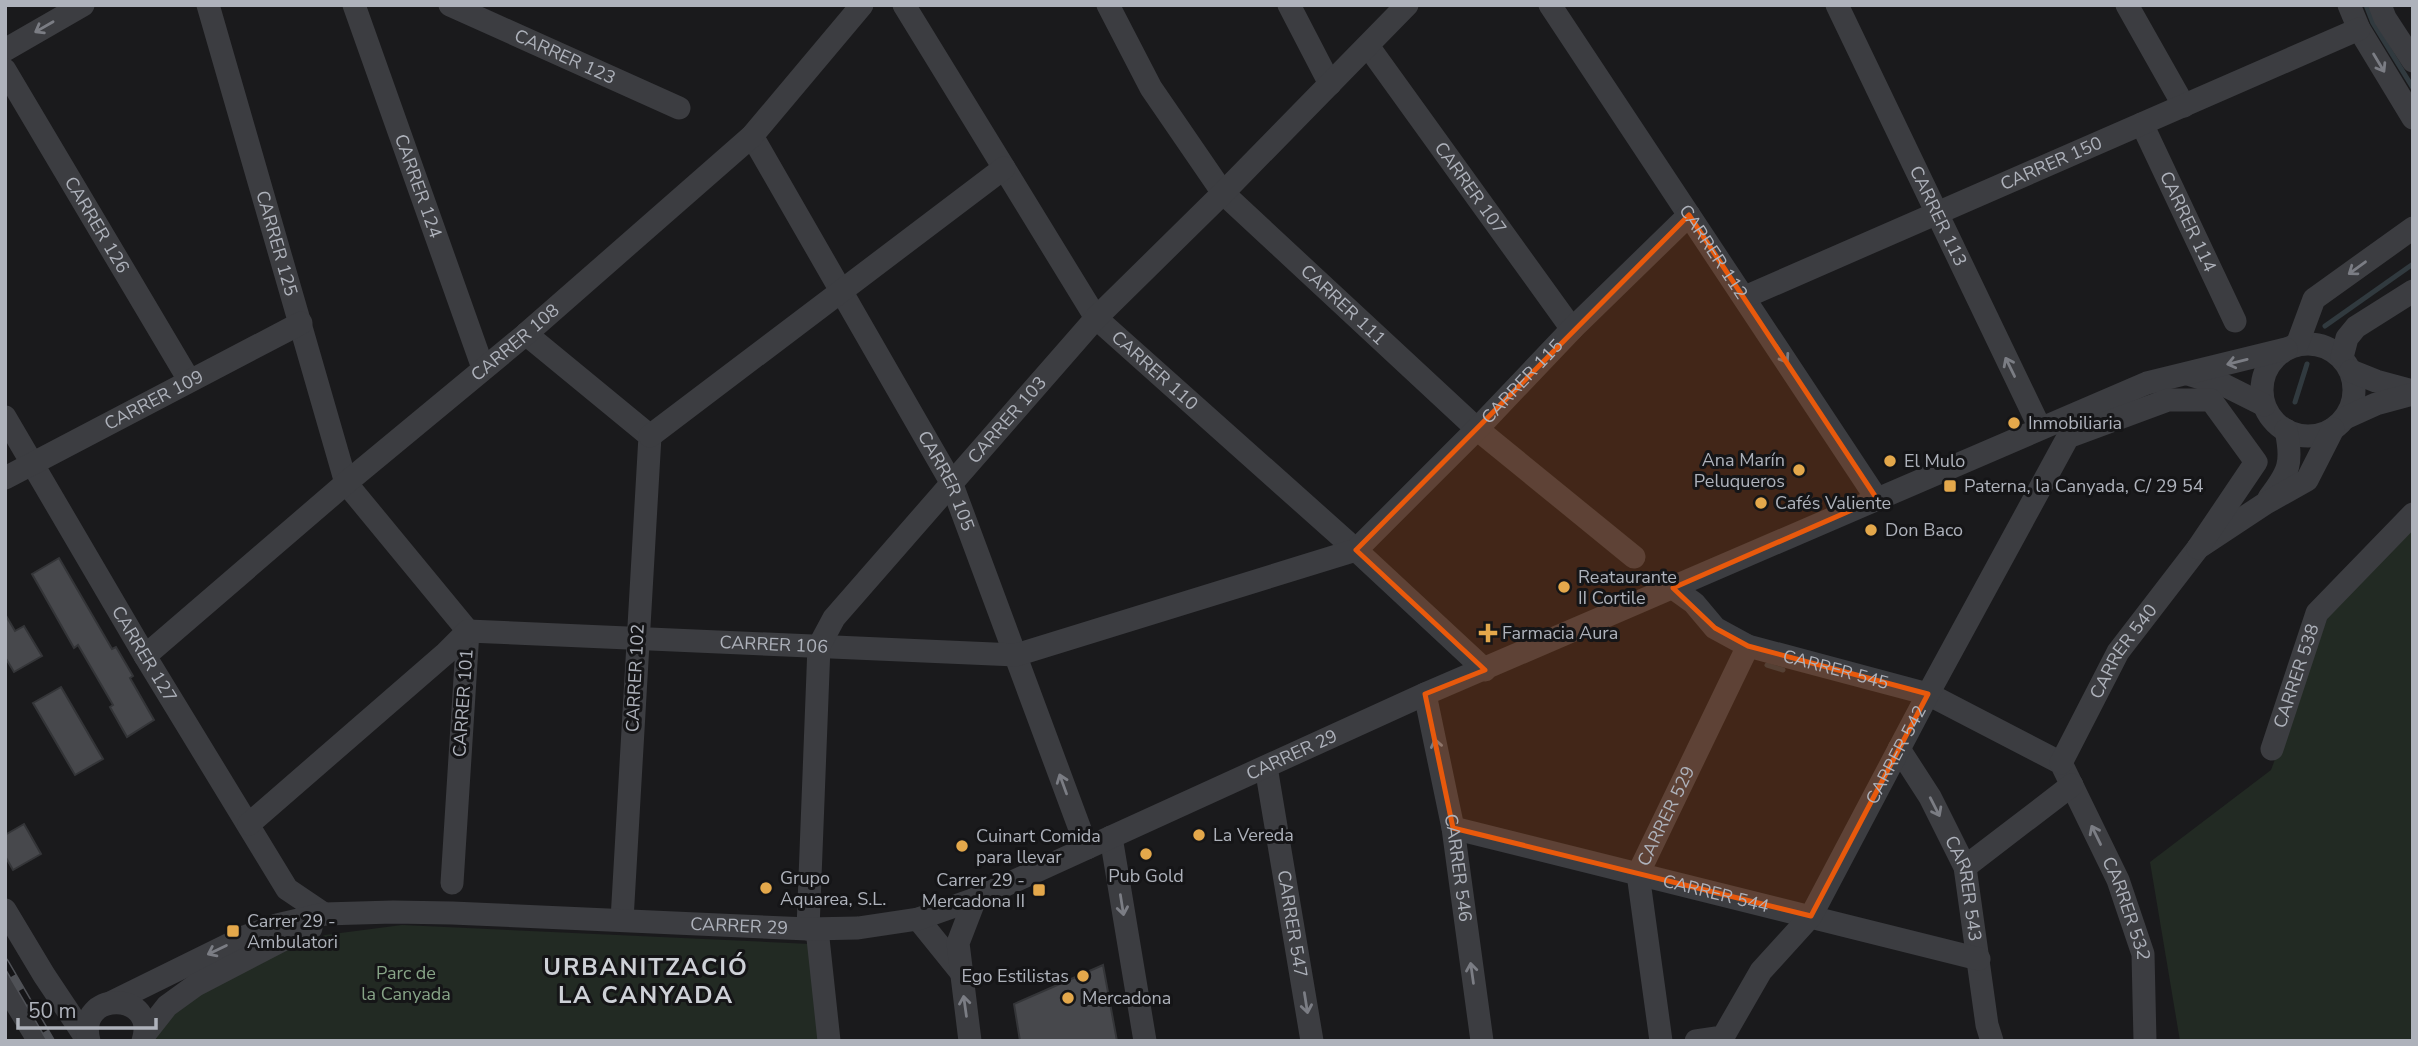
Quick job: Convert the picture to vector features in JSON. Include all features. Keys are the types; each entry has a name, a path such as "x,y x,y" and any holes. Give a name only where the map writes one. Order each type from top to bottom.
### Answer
{"street":[{"path":"5,50 83,5"},
{"name":"CARRER 125","path":"208,5 346,483"},
{"name":"CARRER 124","path":"354,5 483,368"},
{"name":"CARRER 123","path":"450,5 489,13 679,108"},
{"name":"CARRER 108","path":"145,656 346,483 526,334 752,136 862,5"},
{"name":"CARRER 110","path":"904,5 1096,318 1356,550 1485,670"},
{"name":"CARRER 111","path":"1108,5 1151,88 1223,193 1477,429 1634,557"},
{"path":"1289,5 1330,84"},
{"name":"CARRER 103","path":"829,1041 812,929 819,646 834,618 1096,318 1223,193 1406,5"},
{"name":"CARRER 112","path":"1550,5 1877,499"},
{"name":"CARRER 113","path":"1837,5 2040,428"},
{"path":"2127,5 2183,106"},
{"path":"2349,5 2359,29 2413,118"},
{"path":"2381,5 2385,18 2413,61"},
{"name":"CARRER 150","path":"1745,297 2359,29"},
{"name":"CARRER 107","path":"1368,46 1572,329"},
{"name":"CARRER 126","path":"5,70 189,380"},
{"name":"CARRER 114","path":"2142,124 2235,321"},
{"name":"CARRER 105","path":"752,136 951,482 1087,848"},
{"path":"526,334 650,436 1004,168"},
{"name":"CARRER 115","path":"1356,550 1572,329 1689,215"},
{"path":"2291,347 2314,299 2413,228"},
{"path":"2339,423 2352,404 2354,388 2346,364 2347,338 2356,327 2413,290"},
{"name":"CARRER 109","path":"5,478 301,323"},
{"path":"2313,344 2329,348 2346,364 2376,381 2413,392 2376,404 2317,435 2301,435 2286,430 2273,420 2264,405 2262,389 2265,373 2273,359 2291,347 2313,344"},
{"name":"CARRER 29","path":"108,1003 244,937 277,925 324,914 405,912 812,929 858,928 918,919 975,899 1425,694 2147,383 2291,347"},
{"name":"CARRER 29","path":"2188,374 2226,386 2264,405"},
{"name":"CARRER 542","path":"1696,1041 1723,1037 1761,971 1811,916 2068,437 2168,400 2211,400 2256,462"},
{"name":"CARRER 127","path":"5,416 145,656 287,888 324,914"},
{"name":"CARRER 540","path":"2198,548 2266,503 2307,480 2339,423"},
{"name":"CARRER 540","path":"2266,503 2286,475 2290,450 2286,430"},
{"name":"CARRER 102","path":"622,920 650,436"},
{"name":"CARRER 540","path":"2061,763 2118,652 2198,548 2256,462"},
{"name":"CARRER 101","path":"346,483 468,631 452,883"},
{"name":"CARRER 538","path":"2272,749 2317,613 2413,514"},
{"name":"CARRER 106","path":"468,631 1016,655 1356,550"},
{"name":"CARRER 545","path":"1673,588 1694,603 1715,628 1748,646 1928,694 2061,763"},
{"path":"249,824 468,631"},
{"name":"CARRER 529","path":"1661,1041 1637,874 1748,646"},
{"name":"CARRER 546","path":"1425,694 1453,828 1482,1041"},
{"name":"CARRER 543","path":"1899,750 1930,797 1965,867 1987,1024 1992,1041"},
{"path":"1965,867 2072,785 2061,763"},
{"name":"CARRER 547","path":"1266,767 1312,1041"},
{"name":"CARRER 532","path":"2072,785 2118,880 2143,954 2145,1041"},
{"name":"CARRER 544","path":"1453,828 1979,959"},
{"path":"1111,837 1145,1041"},
{"path":"277,925 287,888"},
{"path":"970,1041 958,943 975,899"},
{"path":"5,910 88,1041"},
{"name":"CARRER 29","path":"144,1038 167,1006 196,985 294,934 352,914"},
{"path":"918,919 960,971"},
{"path":"44,975 75,999 132,1006 145,1024 144,1038"},
{"path":"5,985 38,1041"},
{"path":"88,1041 89,1019 108,1003"}],"highlighted area":[{"path":"1689,215 1877,499 1673,588 1715,628 1748,646 1928,694 1811,916 1453,828 1425,694 1485,670 1356,550"}],"green space":[{"path":"2413,524 2413,1041 2180,1041 2150,862 2271,770 2330,611"},
{"name":"Parc de la Canyada","path":"402,925 810,944 825,1041 154,1041 162,1025 205,987 325,935"}],"building":[{"path":"59,558 112,649 116,647 154,720 127,737 110,707 113,705 78,645 74,648 32,574"},
{"path":"5,614 15,631 24,626 42,656 14,672 5,657"},
{"path":"61,687 103,759 75,775 33,703"},
{"path":"24,824 41,854 13,870 5,856 5,835"},
{"name":"Mercadona","path":"1103,965 1117,1041 1020,1041 1014,1004"}],"waterway":[{"path":"2366,5 2373,23 2413,88"},
{"path":"2325,326 2413,264"},
{"path":"2295,402 2307,364"},
{"path":"1767,665 1783,670"}],"railway":[{"path":"5,962 51,1041"}],"place":[{"name":"Inmobiliaria","path":"2014,423"},
{"name":"El Mulo","path":"1890,461"},
{"name":"Ana Marín Peluqueros","path":"1799,470"},
{"name":"Paterna, la Canyada, C/ 29 54","path":"1950,486"},
{"name":"Cafés Valiente","path":"1761,503"},
{"name":"Don Baco","path":"1871,530"},
{"name":"Reataurante II Cortile","path":"1564,587"},
{"name":"Farmacia Aura","path":"1488,633"},
{"name":"La Vereda","path":"1199,835"},
{"name":"Cuinart Comida para llevar","path":"962,846"},
{"name":"Pub Gold","path":"1146,854"},
{"name":"Grupo Aquarea, S.L.","path":"766,888"},
{"name":"Carrer 29 - Mercadona II","path":"1039,890"},
{"name":"Carrer 29 - Ambulatori","path":"233,931"},
{"name":"Ego Estilistas","path":"1083,976"},
{"name":"Mercadona","path":"1068,998"}],"district":[{"name":"URBANITZACIÓ LA CANYADA","path":"646,981"}]}
